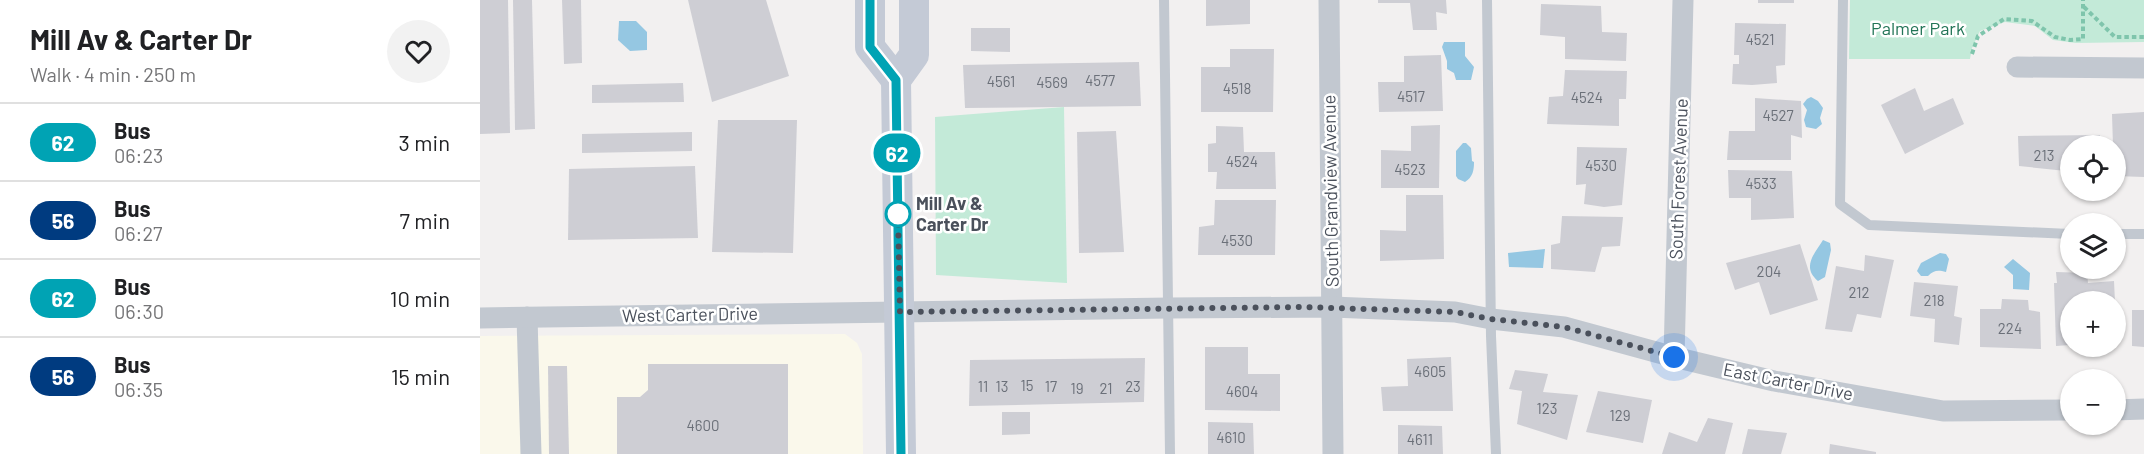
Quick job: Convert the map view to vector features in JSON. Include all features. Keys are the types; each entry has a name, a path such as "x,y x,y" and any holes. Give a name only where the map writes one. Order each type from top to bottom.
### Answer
{"main road":[{"path":"870,0 870,47 896,80"},
{"path":"901,454 896,80 914,55 915,0"}],"street":[{"name":"South Grandview Avenue","path":"1329,0 1334,454"},
{"name":"South Forest Avenue","path":"1674,357 1683,0"},
{"path":"2017,67 2144,68"},
{"name":"East Carter Drive","path":"900,312 1332,307 1455,312 1491,319 1564,327 1774,381 1944,411 2060,410"},
{"name":"West Carter Drive","path":"480,318 900,312"},
{"path":"527,317 531,454"},
{"path":"2126,410 2144,409"}],"lane":[{"path":"1164,0 1170,454"},
{"path":"1487,0 1491,319 1496,454"},
{"path":"1843,0 1840,204 1869,225 2060,234"},
{"path":"2126,234 2144,234"}],"path":[{"path":"1972,54 1978,36 2004,19 2032,21 2055,37 2070,40 2083,39 2083,0"},
{"path":"2083,7 2115,37 2144,37"}],"shaded area":[{"path":"845,334 857,343 862,354 863,454 480,454 480,336"}],"green space":[{"name":"Palmer Park","path":"1850,0 2144,0 2144,42 2076,43 2053,40 2035,26 2005,22 1980,31 1972,48 1970,59 1849,59"},
{"path":"1064,107 1067,283 936,275 935,117"}],"water":[{"path":"619,21 636,21 647,32 647,50 630,51 618,40"},
{"path":"1444,42 1465,42 1465,56 1474,67 1471,80 1456,80 1454,73 1447,69 1442,47"},
{"path":"1811,97 1823,108 1820,118 1822,124 1816,129 1806,127 1804,120 1807,110 1803,104"},
{"path":"1463,143 1471,148 1474,162 1470,178 1465,182 1456,176 1456,151"},
{"path":"1823,240 1830,243 1831,250 1825,277 1818,281 1810,271 1810,265 1813,255"},
{"path":"1545,249 1543,268 1509,267 1508,253"},
{"path":"1940,253 1946,254 1949,259 1946,272 1936,271 1928,276 1921,276 1917,271 1921,263"},
{"path":"2013,259 2030,273 2029,290 2013,289 2013,275 2004,267"}],"building":[{"path":"480,0 508,0 510,133 480,134"},
{"path":"513,0 532,0 535,129 515,130"},
{"path":"562,0 581,0 582,63 564,64"},
{"path":"688,0 766,0 789,76 712,102"},
{"path":"1206,0 1250,0 1250,24 1206,26"},
{"path":"1378,0 1446,0 1447,14 1436,12 1437,30 1413,30 1410,3 1378,3"},
{"path":"1758,0 1794,0 1794,3 1758,3"},
{"path":"1541,4 1601,6 1602,32 1627,33 1626,61 1565,59 1565,37 1540,35"},
{"path":"1735,23 1786,24 1785,65 1776,66 1777,83 1732,84 1733,64 1739,64 1739,55 1734,55"},
{"path":"971,28 1010,28 1010,52 971,51"},
{"path":"1230,49 1274,49 1273,112 1201,112 1201,67 1230,67"},
{"path":"1441,55 1443,111 1379,112 1378,82 1404,82 1404,56"},
{"path":"1139,62 1141,106 965,108 963,65"},
{"path":"1565,70 1627,71 1626,99 1619,99 1619,126 1547,124 1549,97 1563,96"},
{"path":"683,83 684,102 592,103 592,85"},
{"path":"1915,88 1924,111 1953,98 1964,124 1905,154 1881,105"},
{"path":"1755,98 1801,101 1802,138 1791,135 1791,160 1727,160 1729,131 1755,131"},
{"path":"2144,112 2144,177 2126,176 2126,135 2113,135 2112,114"},
{"path":"718,120 797,120 793,253 712,252"},
{"path":"1440,125 1439,188 1381,188 1381,150 1411,151 1411,126"},
{"path":"1216,126 1243,127 1244,152 1275,152 1276,189 1216,189 1217,172 1208,172 1208,144 1216,143"},
{"path":"1116,131 1124,252 1079,253 1077,132"},
{"path":"692,132 692,151 582,153 582,134"},
{"path":"2060,135 2060,170 2019,166 2018,136"},
{"path":"1577,147 1627,148 1622,205 1604,207 1584,204 1586,184 1576,185"},
{"path":"695,166 698,238 568,240 569,169"},
{"path":"1728,170 1792,171 1794,218 1751,220 1751,198 1729,198"},
{"path":"1406,195 1443,195 1444,259 1380,261 1380,230 1406,231"},
{"path":"1215,200 1276,200 1275,255 1198,255 1199,227 1214,225"},
{"path":"1562,216 1623,217 1620,246 1602,247 1595,272 1551,269 1551,245 1560,243"},
{"path":"1800,244 1818,300 1770,315 1759,282 1735,290 1726,263"},
{"path":"1865,255 1894,260 1881,318 1857,314 1852,332 1825,329 1836,266 1864,271"},
{"path":"2056,272 2060,272 2060,279 2088,279 2088,283 2114,281 2114,291 2060,291 2060,346 2056,346 2054,283 2057,283"},
{"path":"1914,282 1958,286 1954,316 1962,318 1959,345 1934,342 1935,319 1910,316"},
{"path":"2002,299 2028,300 2029,310 2040,312 2041,349 1980,347 1980,309 2001,309"},
{"path":"2132,310 2144,310 2144,347 2132,346"},
{"path":"1205,347 1248,347 1248,374 1280,374 1280,411 1205,410"},
{"path":"1451,357 1453,411 1383,411 1381,387 1408,386 1407,359"},
{"path":"1145,358 1144,402 969,406 970,360"},
{"path":"648,364 788,364 788,454 617,454 617,397 640,397 648,390"},
{"path":"548,366 567,366 569,454 549,454"},
{"path":"1515,370 1548,374 1543,392 1578,395 1567,440 1517,424 1522,391 1509,389"},
{"path":"1598,391 1652,400 1643,443 1586,432"},
{"path":"1002,412 1030,412 1030,434 1002,435"},
{"path":"1708,418 1733,423 1725,454 1662,454 1669,432 1697,442"},
{"path":"1208,422 1253,423 1254,454 1208,454"},
{"path":"1398,425 1442,426 1443,454 1398,454"},
{"path":"1748,429 1787,433 1781,454 1742,454"},
{"path":"1830,444 1876,452 1876,454 1829,454"}],"bus line":[{"name":"62","path":"870,0 870,47 896,80 901,454"}],"place":[{"name":"Mill Av & Carter Dr","path":"898,214"}],"route":[{"path":"898,214 900,312 1332,307 1455,312 1491,319 1564,327 1674,357"}]}
